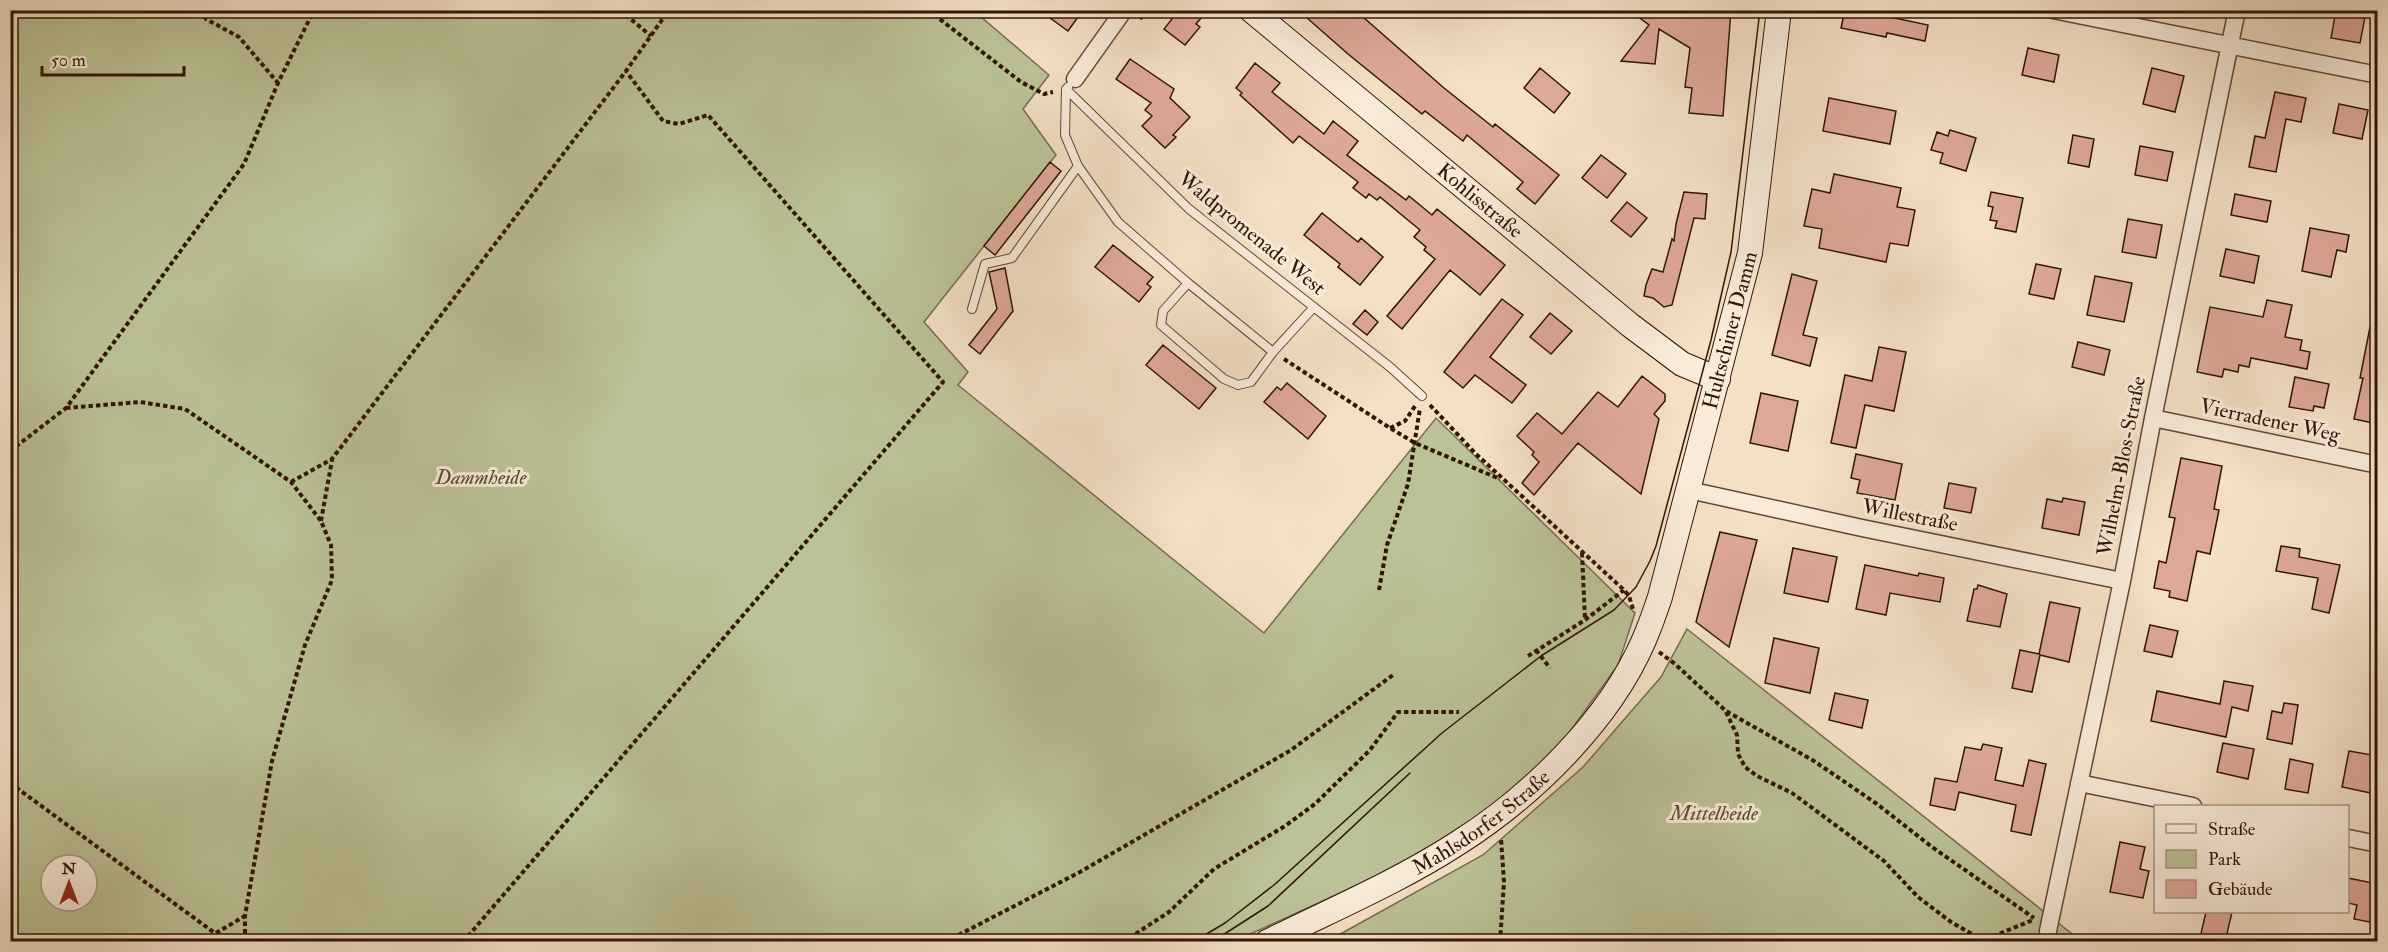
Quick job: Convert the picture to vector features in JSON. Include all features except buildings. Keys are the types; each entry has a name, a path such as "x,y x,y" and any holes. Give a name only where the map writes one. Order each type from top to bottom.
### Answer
{"main road":[{"name":"Kohlisstraße","path":"1251,10 1630,324 1682,364 1718,379"},
{"name":"Hultschiner Damm","path":"1644,641 1660,597 1750,253 1779,10"},
{"name":"Mahlsdorfer Straße","path":"1267,942 1421,865 1459,843 1498,814 1566,753 1603,711 1644,641"}],"street":[{"path":"1070,84 1124,10"},
{"path":"2053,10 2378,75"},
{"name":"Wilhelm-Blos-Straße","path":"2044,921 2079,783 2122,581 2237,10"},
{"name":"Vierradener Weg","path":"2153,418 2378,465"},
{"name":"Willestraße","path":"1689,490 2122,581"},
{"path":"2079,783 2184,805"},
{"path":"2349,838 2378,844"}],"lane":[{"path":"1070,84 1065,135 1078,166 1118,222 1273,352"},
{"name":"Waldpromenade West","path":"1070,84 1189,209 1390,367 1422,396"},
{"path":"972,309 985,264 1012,258 1078,166"},
{"path":"1188,283 1163,311 1161,325 1224,379 1238,386 1251,382 1273,352 1314,308"}],"path":[{"path":"200,10 206,19 239,37 278,83"},
{"path":"10,451 66,408 244,164 278,83 314,10"},
{"path":"620,10 651,36"},
{"path":"291,482 332,459 626,71 669,10"},
{"path":"928,10 1021,82 1044,94 1070,84"},
{"path":"463,942 943,382 708,115 679,124 663,121 626,71"},
{"path":"1273,352 1415,443 1503,480"},
{"path":"1390,428 1406,421 1422,396"},
{"path":"1379,590 1387,545 1408,484 1422,396"},
{"path":"1422,396 1503,480 1624,590 1629,596 1644,641 1676,664 1726,711 1832,773 2044,921"},
{"path":"66,408 140,402 185,410 291,482 321,521 332,545 332,580 305,645 273,761 245,916 245,942"},
{"path":"321,521 332,459"},
{"path":"1582,553 1585,620"},
{"path":"1528,656 1585,620 1624,590"},
{"path":"1536,650 1550,668"},
{"path":"945,942 1080,872 1291,750 1392,675"},
{"path":"1726,711 1737,735 1738,754 1744,767 1792,793 1884,861 1918,897 1943,916 1982,941 2044,921"},
{"path":"1123,942 1169,912 1214,869 1285,826 1315,804 1370,750 1398,712 1459,712"},
{"path":"10,783 227,942"},
{"path":"1498,814 1504,882 1500,942"},
{"path":"216,933 245,916"}],"green space":[{"name":"Dammheide","path":"10,11 974,11 1049,75 1023,109 1056,155 924,322 968,372 958,385 1264,633 1436,418 1635,613 1618,665 1558,748 1473,822 1421,856 1235,941 1194,941 1190,936 1177,942 11,941"},
{"name":"Mittelheide","path":"1687,629 2081,941 1326,942 1483,855 1583,767 1661,677"}],"tram line":[{"path":"1193,942 1225,923 1274,885 1442,733 1541,656 1614,610 1636,587 1656,546 1711,340 1731,252 1760,10"},
{"path":"1212,942 1268,906 1410,773"}]}
